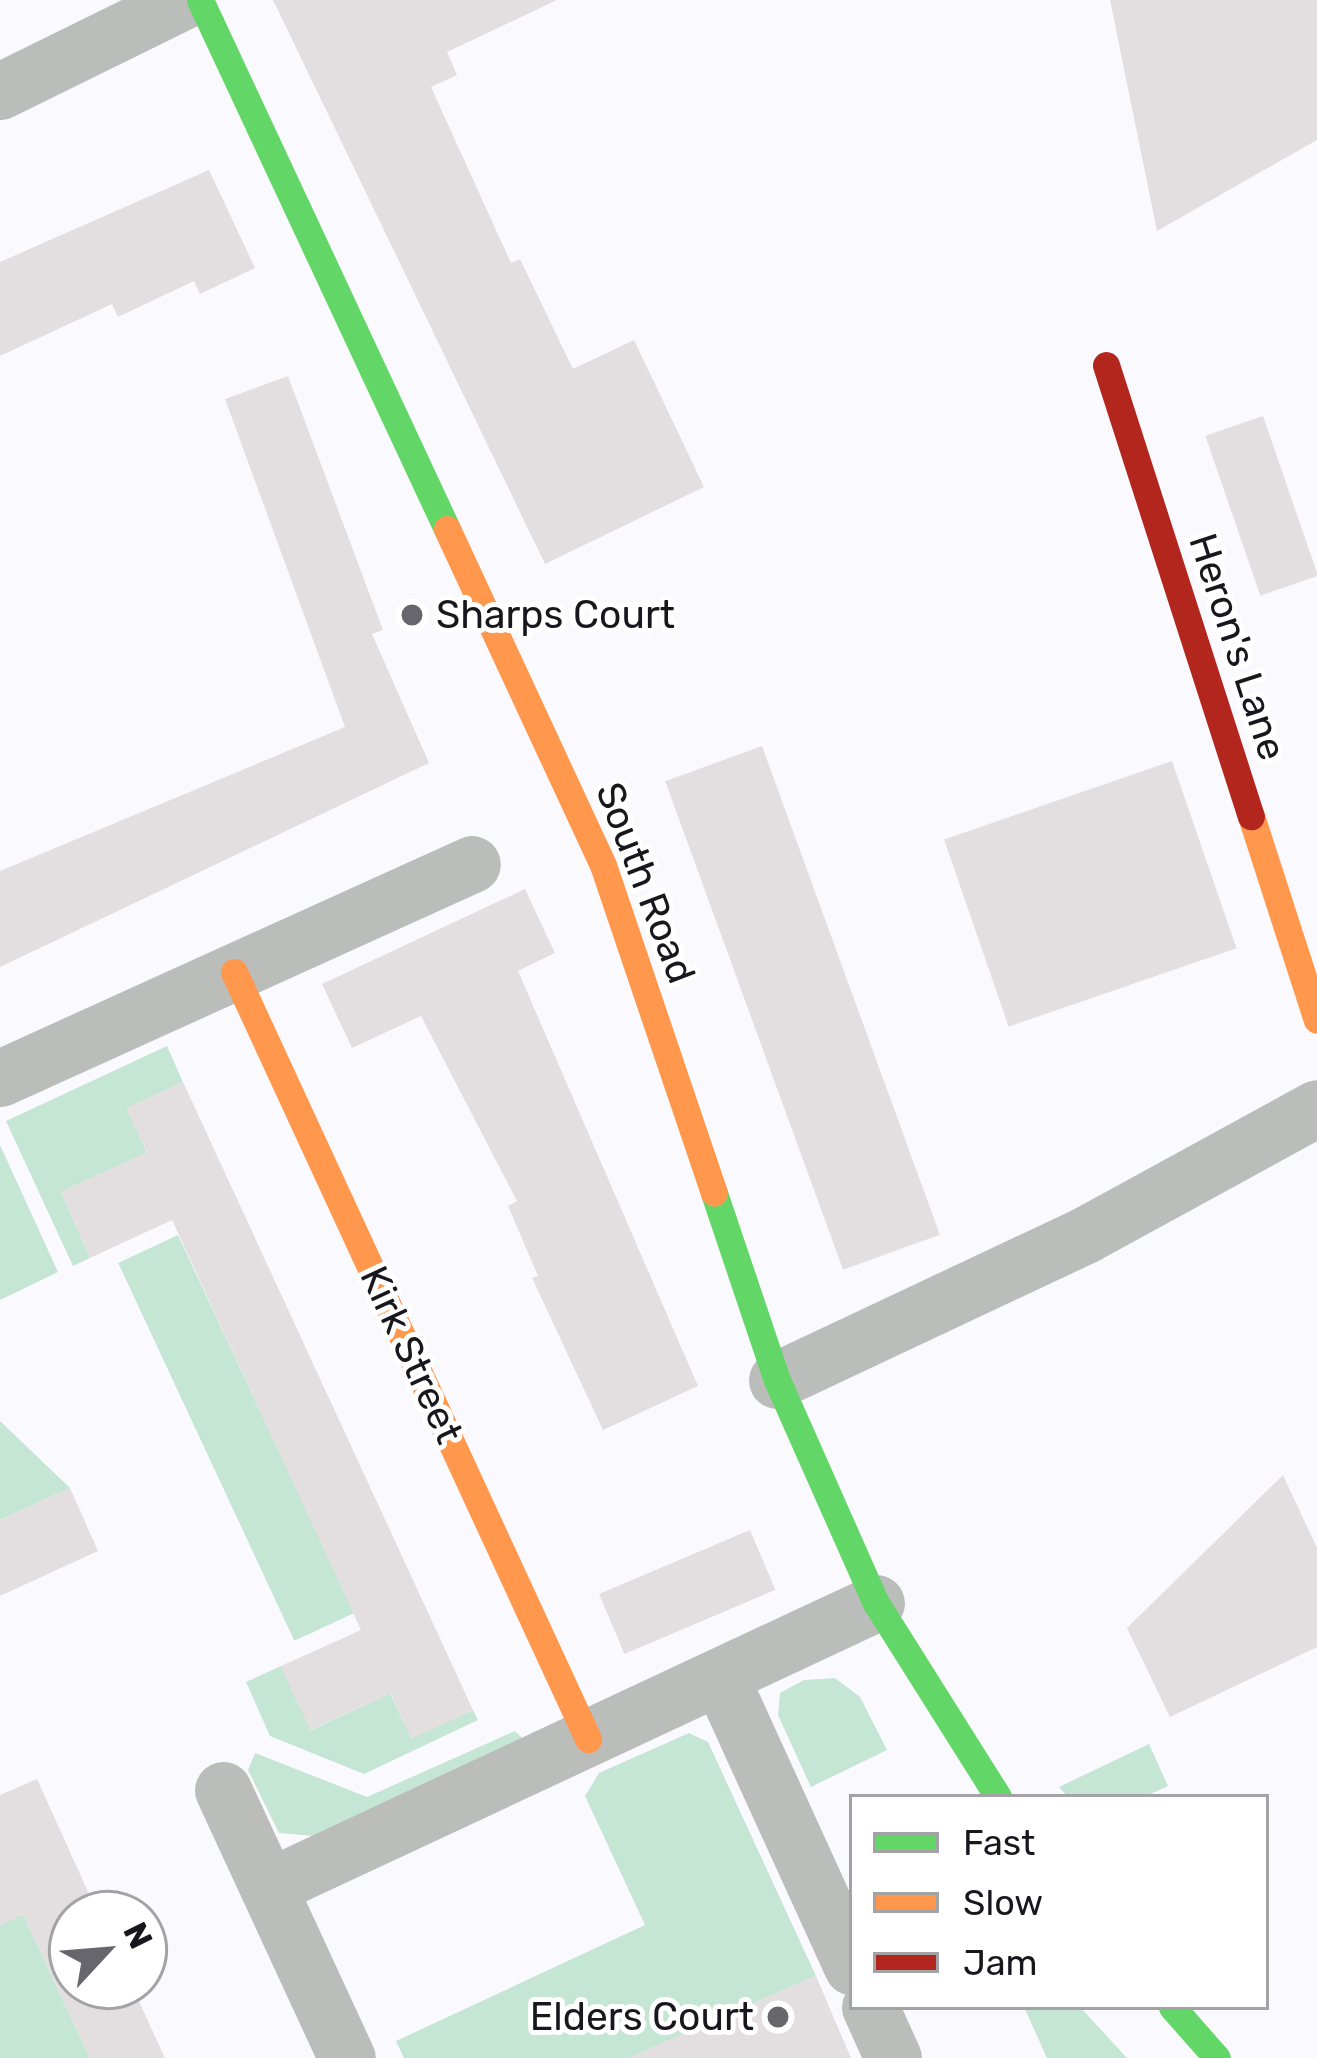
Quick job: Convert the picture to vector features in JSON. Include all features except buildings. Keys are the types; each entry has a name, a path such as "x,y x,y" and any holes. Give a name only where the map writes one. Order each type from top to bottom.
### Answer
{"street":[{"path":"0,92 185,0"},
{"name":"South Road","path":"200,0 603,865 777,1380 876,1603 996,1794"},
{"name":"Heron's Lane","path":"1106,365 1317,1020"},
{"path":"0,1078 472,864"},
{"name":"Kirk Street","path":"234,972 588,1739"},
{"path":"777,1380 1085,1235 1317,1108"},
{"path":"268,1887 876,1603"},
{"path":"721,1679 849,1960"},
{"path":"223,1790 347,2058"},
{"path":"871,2010 893,2058"},
{"path":"1175,2010 1217,2058"}],"green space":[{"path":"167,1046 183,1082 127,1108 154,1169 133,1159 61,1192 90,1258 73,1266 6,1121"},
{"path":"0,1145 58,1272 0,1300"},
{"path":"178,1235 354,1613 294,1641 118,1263"},
{"path":"0,1421 70,1488 0,1520"},
{"path":"281,1666 311,1730 380,1698 383,1677 411,1738 473,1710 478,1720 364,1774 270,1736 246,1682"},
{"path":"835,1678 860,1697 887,1750 811,1787 778,1715 780,1693 804,1680"},
{"path":"515,1731 522,1738 314,1836 279,1833 248,1770 255,1753 367,1797"},
{"path":"689,1733 708,1742 816,1976 629,2058 404,2058 396,2041 645,1925 585,1796 599,1773"},
{"path":"1149,1744 1168,1786 1151,1794 1065,1794 1059,1787"},
{"path":"23,1914 48,1968 48,2010 68,2010 90,2058 0,2058 0,1925"},
{"path":"1025,2010 1083,2010 1127,2058 1047,2058"}],"traffic: fast":[{"path":"200,0 447,529"},
{"path":"714,1193 777,1380 876,1603 996,1794"},
{"path":"1175,2010 1217,2058"}],"traffic: slow":[{"path":"447,529 603,865 714,1193"},
{"path":"1251,816 1317,1020"},
{"path":"234,972 588,1739"}],"traffic: jam":[{"path":"1106,365 1251,816"}],"place":[{"name":"Sharps Court","path":"412,615"},
{"name":"Elders Court","path":"778,2017"}]}
